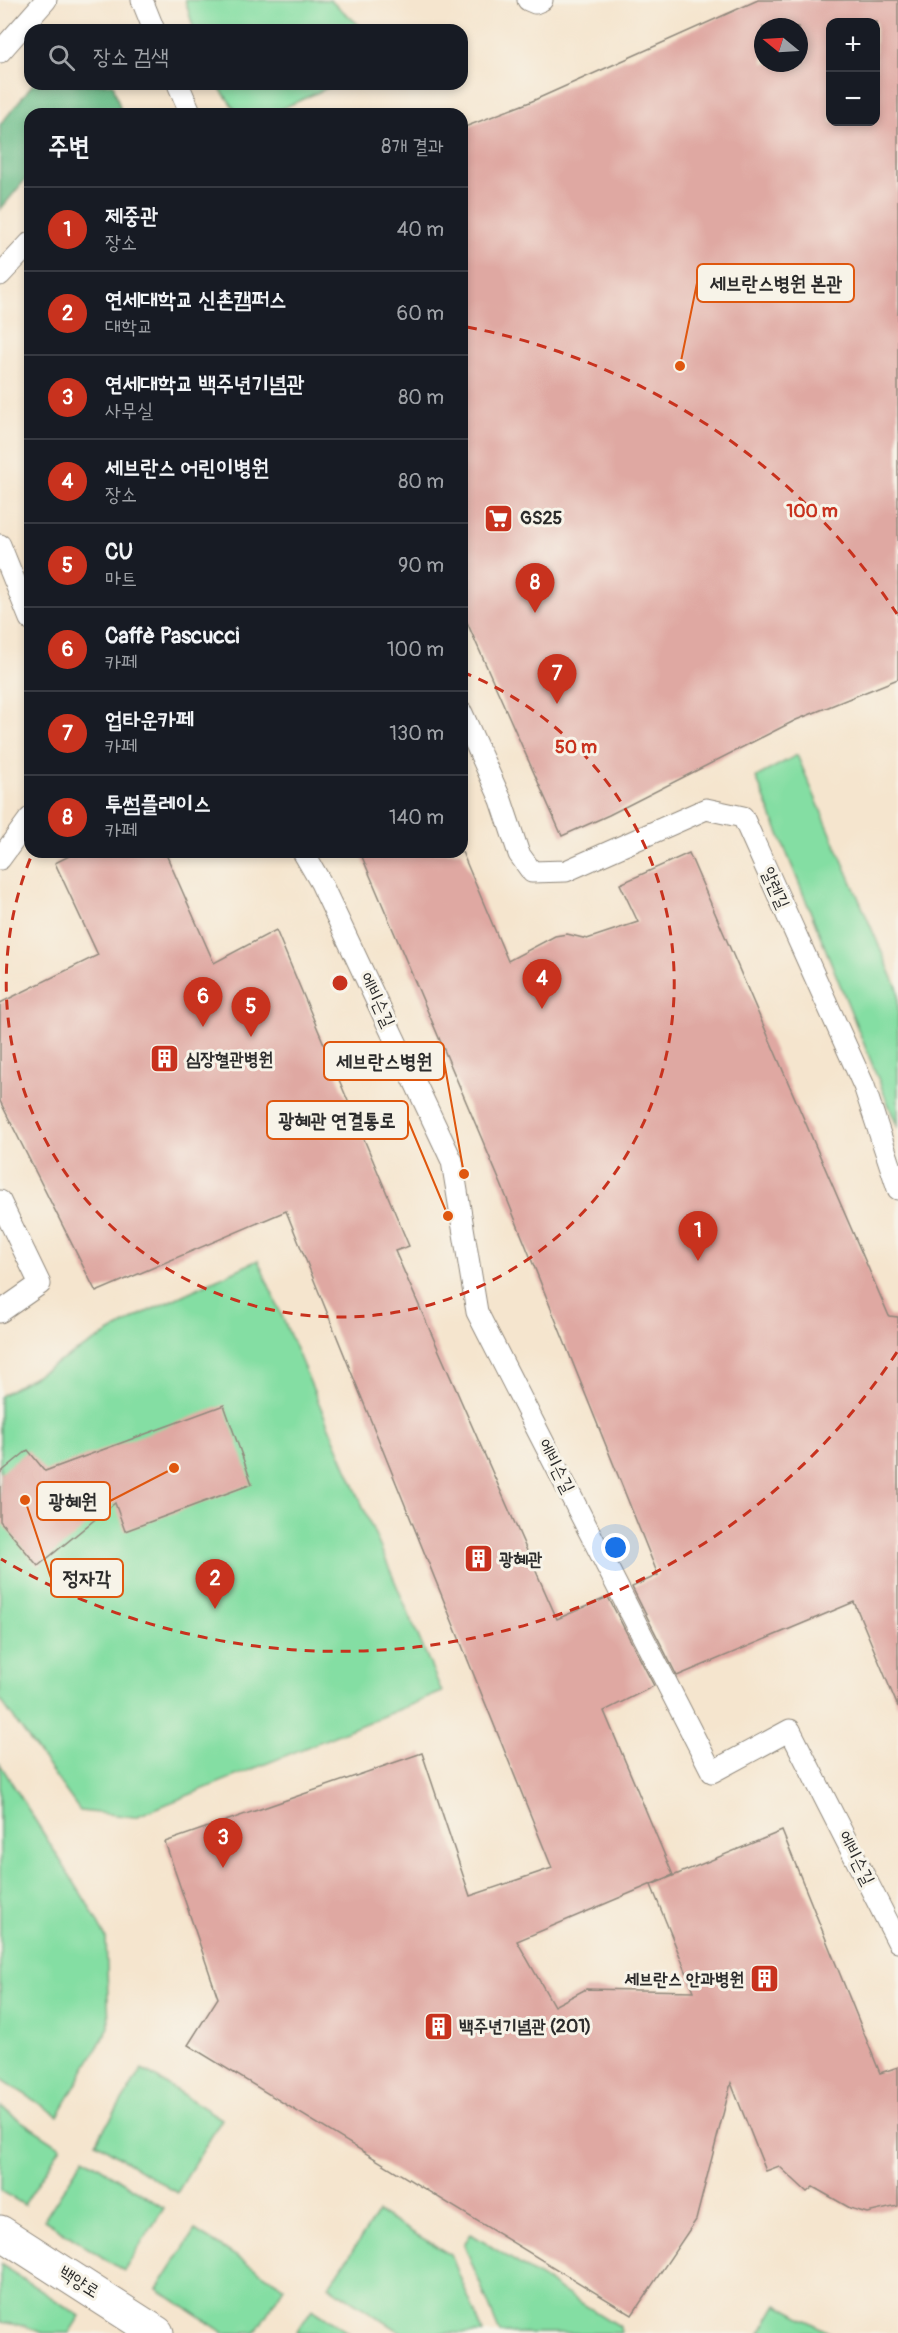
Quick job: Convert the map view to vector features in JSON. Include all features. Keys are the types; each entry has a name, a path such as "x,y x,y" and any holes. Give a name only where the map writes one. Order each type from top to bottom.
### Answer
{"street":[{"name":"백양로","path":"0,2232 157,2333"}],"lane":[{"path":"25,24 46,0"},
{"path":"141,0 151,24"},
{"path":"528,0 535,3 542,0"},
{"path":"0,52 24,25"},
{"path":"181,90 188,108"},
{"path":"0,275 24,249"},
{"path":"0,545 24,604"},
{"name":"알렌길","path":"468,726 501,800 519,854 532,872 566,871 706,809 744,817 864,1086 898,1189"},
{"path":"0,860 24,826"},
{"name":"에비슨길","path":"306,858 321,883 452,1161 477,1312 712,1772 790,1730 898,1942"},
{"path":"0,1201 40,1284 0,1312"}],"green space":[{"path":"185,0 330,0 358,24 192,24"},
{"path":"28,90 115,90 120,108 24,108 24,181 0,210 0,125"},
{"path":"221,90 323,90 283,108 234,108"},
{"path":"797,755 898,990 898,1128 756,777"},
{"path":"258,1260 442,1692 135,1817 80,1811 0,1699 0,1396 140,1315"},
{"path":"0,1764 87,1903 106,1938 109,2027 58,2116 0,2078"},
{"path":"142,2069 222,2119 177,2193 96,2142"},
{"path":"0,2107 61,2147 24,2205 0,2190"},
{"path":"84,2157 164,2208 124,2271 44,2220"},
{"path":"378,2212 451,2255 483,2333 402,2333 329,2286"},
{"path":"195,2230 284,2287 255,2333 224,2333 157,2289"},
{"path":"471,2234 620,2327 621,2333 500,2333 464,2244"},
{"path":"0,2264 80,2316 69,2333 43,2333 25,2326 0,2322"},
{"path":"777,2304 830,2333 760,2333"},
{"path":"312,2309 349,2333 296,2333"}],"building":[{"path":"758,0 898,0 898,679 796,720 609,815 562,836 468,624 468,126 530,102"},
{"path":"689,853 889,1316 898,1317 898,1707 854,1602 677,1676 632,1587 658,1575 501,1184 363,858 465,858 508,961 555,936 567,934 587,939 638,922 620,884"},
{"path":"65,858 168,858 214,963 276,930 409,1246 395,1251 557,1619 608,1597 654,1686 604,1711 673,1875 517,1941 554,2006 586,1989 694,1991 651,1885 782,1831 880,2073 898,2067 898,2206 867,2213 850,2208 813,2187 807,2192 779,2166 766,2171 731,2083 696,2220 632,2315 188,2045 218,1998 165,1842 422,1753 470,1896 552,1868 286,1211 96,1292 0,1101 0,1003 98,955 55,863"},
{"path":"224,1405 252,1484 125,1531 115,1503 38,1566 0,1521 0,1473 28,1450 45,1471"}],"place":[{"name":"세브란스병원 본관","path":"680,366"},
{"name":"GS25","path":"499,518"},
{"name":"투썸플레이스","path":"535,613"},
{"name":"업타운카페","path":"557,704"},
{"name":"세브란스 어린이병원","path":"542,1009"},
{"name":"Caffè Pascucci","path":"203,1027"},
{"name":"CU","path":"251,1037"},
{"name":"심장혈관병원","path":"165,1059"},
{"name":"세브란스병원","path":"464,1174"},
{"name":"광혜관 연결통로","path":"448,1216"},
{"name":"제중관","path":"698,1261"},
{"name":"광혜원","path":"174,1468"},
{"name":"정자각","path":"25,1500"},
{"name":"광혜관","path":"478,1559"},
{"name":"연세대학교 신촌캠퍼스","path":"215,1609"},
{"name":"연세대학교 백주년기념관","path":"223,1868"},
{"name":"세브란스 안과병원","path":"765,1979"},
{"name":"백주년기념관 (201)","path":"438,2026"}]}
